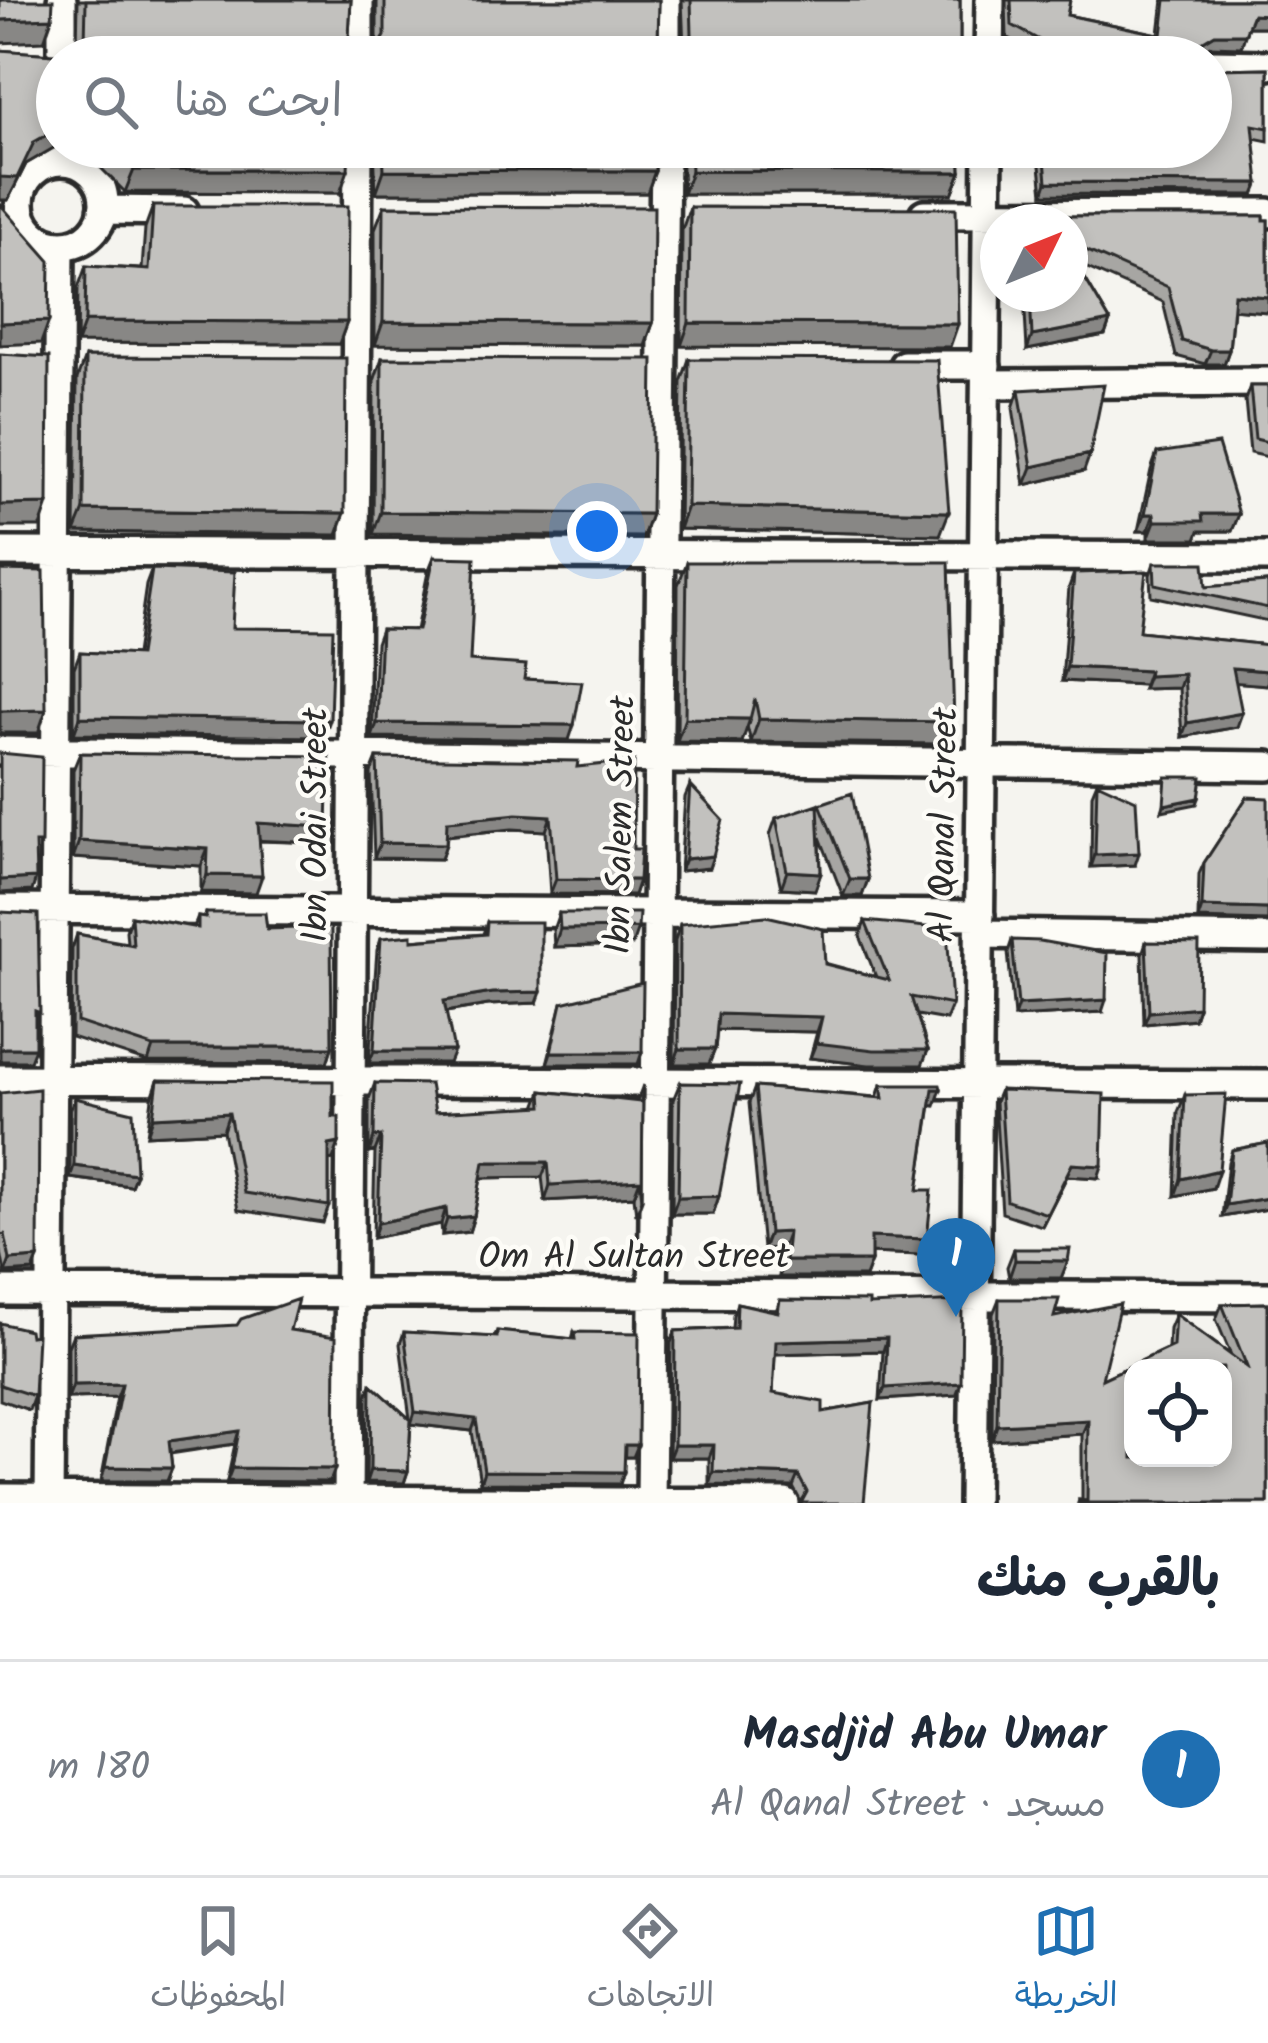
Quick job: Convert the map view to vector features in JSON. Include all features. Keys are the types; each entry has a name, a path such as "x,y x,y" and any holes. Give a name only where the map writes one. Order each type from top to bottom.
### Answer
{"street":[{"path":"56,36 62,0"},
{"path":"358,36 359,0"},
{"path":"666,36 667,0"},
{"path":"989,36 990,0"},
{"path":"1232,64 1268,64"},
{"path":"40,168 25,182 10,210 42,240 60,245 88,236 104,210 103,192 84,168"},
{"name":"Ibn Odai Street","path":"348,1502 358,168"},
{"name":"Ibn Salem Street","path":"651,1503 665,168"},
{"name":"Al Qanal Street","path":"988,168 988,204"},
{"path":"104,210 201,211"},
{"path":"1088,214 1268,213"},
{"path":"895,214 980,214"},
{"path":"49,1501 57,552 49,361 60,245"},
{"name":"Al Qanal Street","path":"973,1503 987,312"},
{"path":"49,361 93,362"},
{"path":"871,364 986,374 1268,382"},
{"path":"0,552 1268,556"},
{"path":"0,752 1268,766"},
{"path":"0,909 657,913 1268,938"},
{"path":"0,1079 1268,1085"},
{"name":"Om Al Sultan Street","path":"0,1291 1268,1297"},
{"path":"0,1498 785,1503"}],"building":[{"path":"0,0 53,0 52,18 0,20"},
{"path":"86,0 351,0 349,36 85,36"},
{"path":"385,0 659,0 658,36 385,36"},
{"path":"691,0 960,0 960,36 691,36"},
{"path":"1011,0 1070,0 1067,15 1162,35 1166,0 1268,0 1268,15 1253,14 1245,34 1212,36 1032,36 1012,25"},
{"path":"0,50 36,53 36,141 17,178 0,177"},
{"path":"1268,68 1268,128 1253,125 1259,183 1047,182 1046,168 1232,168 1232,69"},
{"path":"132,168 348,168 348,170"},
{"path":"384,168 655,168 655,171"},
{"path":"961,168 961,172 691,171"},
{"path":"0,204 50,261 49,321 0,323"},
{"path":"153,206 348,206 347,322 85,321 86,266 149,270"},
{"path":"384,206 654,207 653,323 383,322"},
{"path":"690,207 956,208 958,324 689,323"},
{"path":"1088,216 1264,216 1268,220 1268,297 1234,294 1229,350 1182,341 1168,287 1088,251"},
{"path":"1088,284 1110,321 1032,336 1031,312 1088,312"},
{"path":"0,354 49,357 48,504 0,505"},
{"path":"85,357 346,358 345,513 84,510"},
{"path":"382,358 653,359 651,514 381,512"},
{"path":"689,359 937,360 949,512 687,506"},
{"path":"1104,385 1090,454 1032,467 1019,390"},
{"path":"1250,386 1268,386 1268,442 1255,439"},
{"path":"1218,444 1239,514 1202,514 1203,521 1155,521 1154,514 1145,514 1157,453"},
{"path":"434,557 475,558 470,661 526,665 524,679 582,682 574,725 377,723 381,629 418,630"},
{"path":"687,562 949,562 954,722 759,719 755,699 750,719 685,718"},
{"path":"1154,563 1204,563 1206,587 1268,582 1268,608 1155,584"},
{"path":"152,569 235,572 232,628 333,629 330,720 80,717 80,652 139,655"},
{"path":"0,570 44,571 46,710 0,711"},
{"path":"1146,571 1139,631 1268,645 1268,671 1233,668 1242,713 1187,723 1184,674 1148,676 1149,671 1067,667 1074,573"},
{"path":"0,753 42,757 36,878 0,880"},
{"path":"80,753 329,756 327,827 258,823 262,876 207,875 208,849 79,841"},
{"path":"377,758 578,761 577,767 634,761 633,849 641,849 639,880 556,879 551,816 517,814 447,821 446,844 380,843"},
{"path":"1166,777 1202,777 1199,798 1164,805"},
{"path":"1097,782 1136,800 1139,853 1095,855"},
{"path":"690,785 723,820 713,856 685,859"},
{"path":"852,793 868,879 850,879 820,804"},
{"path":"1247,797 1268,798 1268,909 1202,907 1204,863"},
{"path":"818,804 821,873 787,871 776,818"},
{"path":"0,912 38,914 40,1013 35,1011 35,1048 0,1050"},
{"path":"206,913 265,913 267,929 331,927 332,1047 153,1047 77,1022 77,934 133,945 131,916 198,928 198,917 206,918"},
{"path":"559,913 639,913 638,928 560,929"},
{"path":"766,916 823,929 825,964 889,980 865,921 947,929 952,1005 911,997 928,1050 816,1043 822,1017 718,1014 715,1049 679,1049 680,924"},
{"path":"487,922 541,922 541,992 444,1001 454,1051 374,1051 381,938 486,934"},
{"path":"1012,940 1107,953 1106,1000 1018,1005"},
{"path":"1146,942 1199,943 1198,1007 1149,1012"},
{"path":"643,983 642,1052 551,1052 562,1003"},
{"path":"158,1080 333,1081 339,1143 329,1145 329,1206 244,1193 229,1113 153,1117"},
{"path":"375,1083 430,1084 435,1112 543,1106 542,1091 641,1102 643,1085 642,1199 640,1180 550,1185 548,1162 484,1162 474,1216 447,1219 446,1208 378,1223 381,1136 374,1137"},
{"path":"680,1083 740,1084 719,1196 678,1197"},
{"path":"881,1085 940,1085 941,1089 933,1089 918,1190 932,1190 927,1239 871,1237 871,1261 785,1261 788,1232 769,1233 755,1087 883,1098"},
{"path":"39,1089 38,1258 10,1260 5,1234 0,1235 0,1093"},
{"path":"1000,1090 1104,1094 1102,1166 1072,1164 1047,1214 1007,1201"},
{"path":"1226,1094 1219,1170 1181,1179 1185,1095"},
{"path":"75,1098 133,1112 136,1174 74,1166"},
{"path":"1268,1143 1268,1198 1226,1205 1232,1150"},
{"path":"1014,1249 1070,1249 1068,1261 1015,1260"},
{"path":"298,1299 290,1330 336,1337 335,1469 232,1468 239,1431 169,1441 172,1468 105,1467 122,1384 73,1385 73,1334 237,1325 241,1319"},
{"path":"999,1299 1059,1299 1054,1317 1120,1304 1102,1379 1124,1369 1124,1467 1232,1467 1232,1359 1145,1359 1173,1346 1175,1314 1247,1367 1222,1304 1268,1303 1268,1503 1080,1503 1087,1501 1088,1420 997,1425"},
{"path":"780,1300 869,1301 869,1305 962,1301 961,1383 885,1388 887,1338 776,1341 773,1393 823,1402 823,1412 873,1403 864,1503 801,1503 807,1492 798,1475 713,1472 714,1445 674,1445 675,1331 736,1328 737,1303 778,1312"},
{"path":"0,1323 37,1335 34,1396 0,1385"},
{"path":"497,1331 575,1339 574,1332 639,1333 638,1445 625,1445 624,1472 484,1471 476,1419 415,1412 404,1332 497,1337"},
{"path":"371,1384 411,1420 408,1471 370,1470"}],"place":[{"name":"Masdjid Abu Umar","path":"956,1317"}]}
